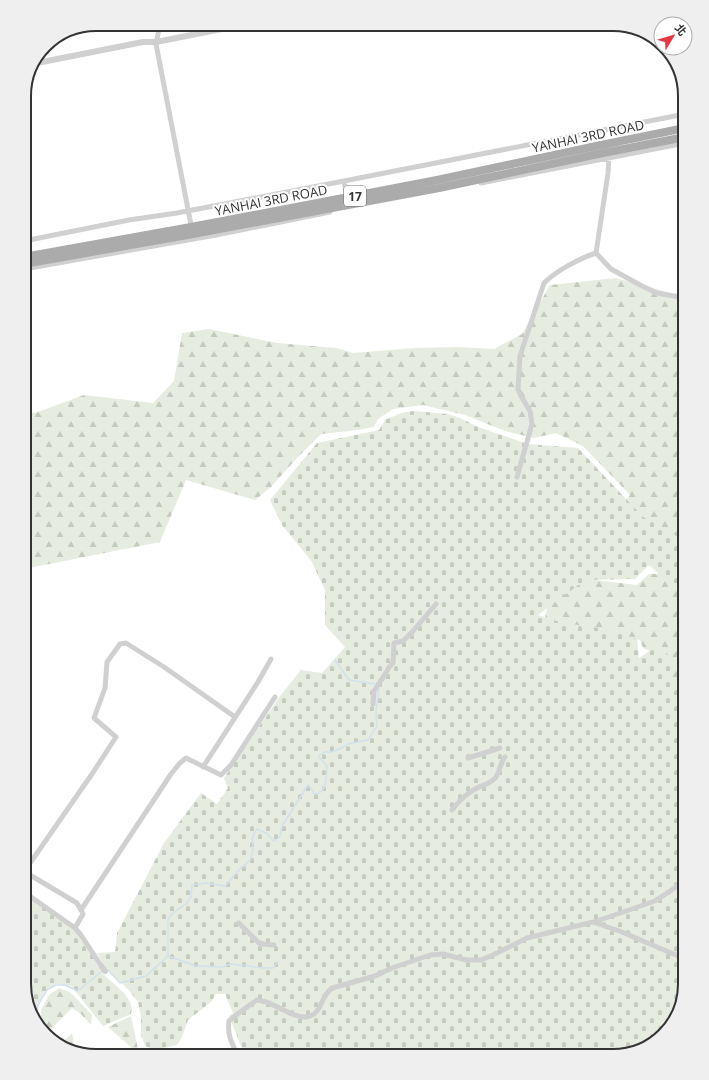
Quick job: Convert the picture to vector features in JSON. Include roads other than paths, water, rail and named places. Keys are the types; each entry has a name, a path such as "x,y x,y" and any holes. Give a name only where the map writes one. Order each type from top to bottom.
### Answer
{"main road":[{"name":"YANHAI 3RD ROAD","path":"608,151 678,130"},
{"name":"YANHAI 3RD ROAD","path":"31,262 348,204 437,180 678,138"},
{"name":"YANHAI 3RD ROAD","path":"31,257 52,258"}],"street":[{"path":"158,31 156,42 193,233"},
{"path":"41,62 143,42 156,42 212,31"},
{"name":"YANHAI 3RD ROAD","path":"31,239 344,182 678,115"},
{"name":"YANHAI 3RD ROAD","path":"31,266 52,258 348,204 608,151 678,145"},
{"path":"596,253 608,173 608,151"},
{"path":"344,182 348,204"},
{"path":"596,253 611,269 642,286 657,293 678,297"},
{"path":"517,477 532,424 530,411 518,388 520,356 544,283 551,276 587,256 596,253"},
{"path":"373,704 374,691 393,663 394,643 402,641 413,631 436,604"},
{"path":"31,862 116,737 94,718 105,688 107,662 120,644 126,643 158,663 235,717"},
{"path":"203,766 258,682 271,659"},
{"path":"81,910 180,763 186,758 221,775 231,765 275,697"},
{"path":"468,758 500,748"},
{"path":"452,810 459,801 472,790 489,783 496,776 502,760 505,757"},
{"path":"31,875 77,903 82,914 75,928"},
{"path":"235,1049 228,1030 229,1021 257,1000 266,1002 287,1013 301,1017 308,1017 317,1012 326,992 332,988 370,978 392,968 430,955 442,954 466,960 481,960 527,938 593,922 655,901 678,886"},
{"path":"31,897 75,928 103,969"},
{"path":"593,922 622,932 678,956"},
{"path":"239,923 258,943 274,945"}],"waterway":[{"path":"335,660 349,680 375,684"},
{"path":"108,970 120,983 146,976 168,956 168,919 174,912 186,904 191,897 192,885 206,883 225,886 250,860 253,850 252,840 257,829 266,833 274,841 280,837 282,826 308,785 314,794 319,793 324,788 327,766 319,757 320,755 324,752 331,752 342,748 348,744 368,740 377,727 376,711 379,689"},
{"path":"168,956 196,966 222,967 231,964 273,968 278,962"},
{"path":"37,1012 38,1005 47,990 56,985 65,985 78,991 102,971"}]}
